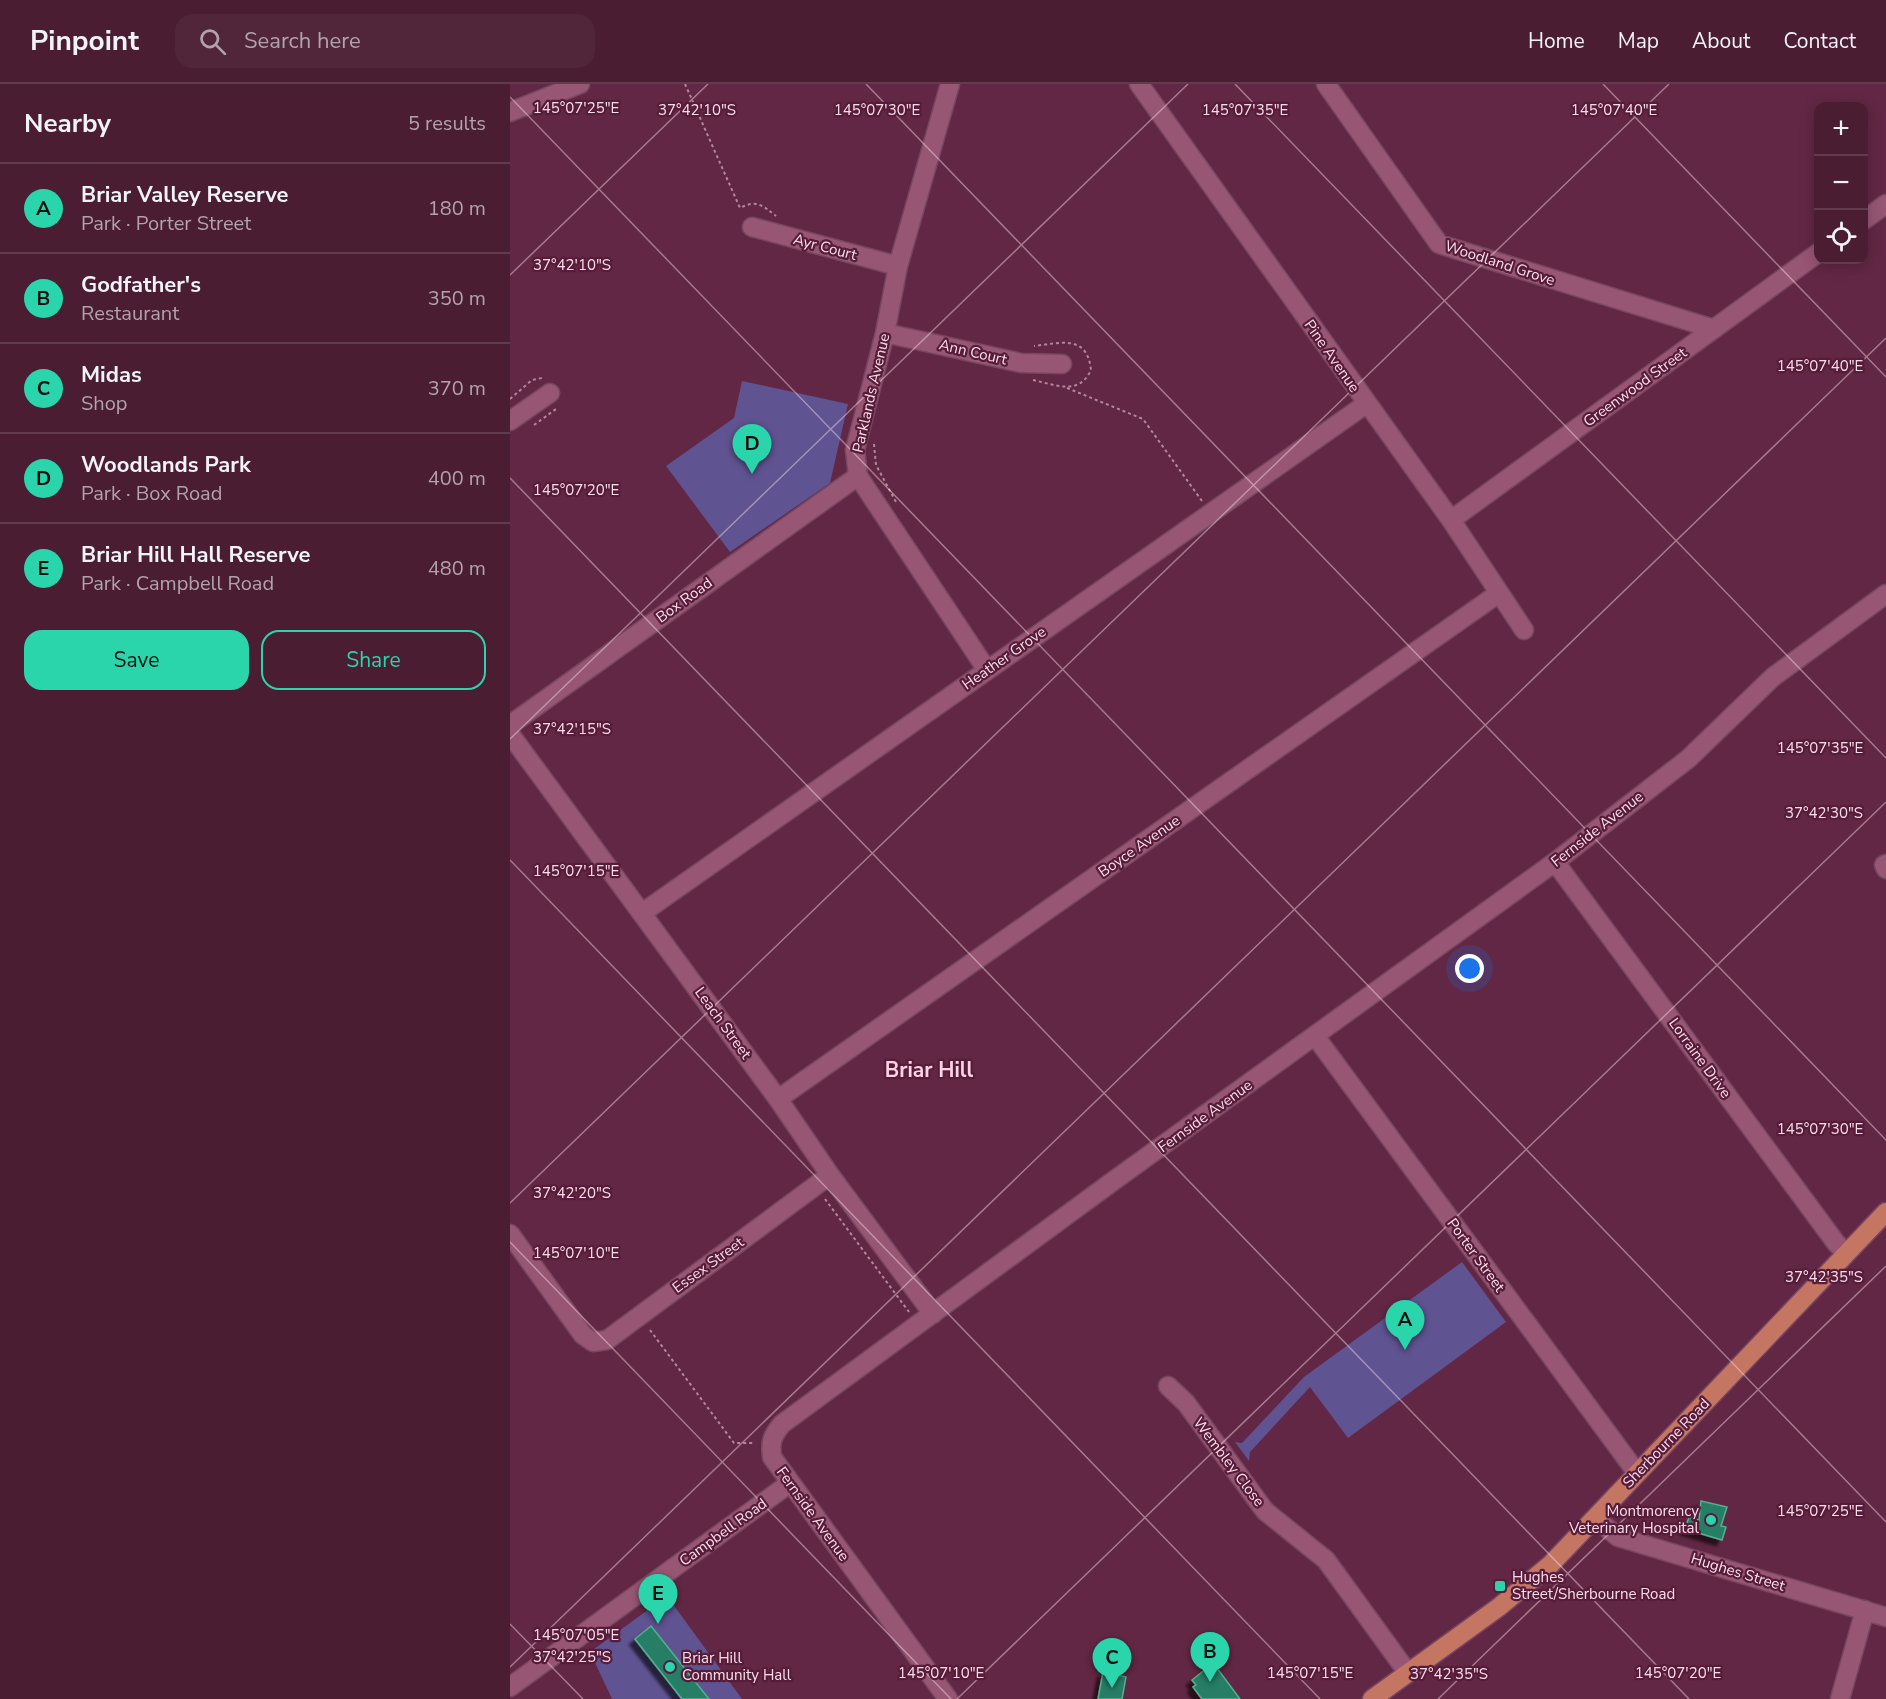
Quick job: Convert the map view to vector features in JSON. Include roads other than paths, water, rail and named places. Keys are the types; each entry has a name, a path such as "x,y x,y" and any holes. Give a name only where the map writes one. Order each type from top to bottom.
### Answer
{"main road":[{"name":"Sherbourne Road","path":"1372,1699 1526,1586 1551,1564 1886,1212"}],"street":[{"path":"510,112 580,84"},
{"name":"Parklands Avenue","path":"950,84 898,266 885,333 855,450 858,476 987,670"},
{"name":"Pine Avenue","path":"1138,84 1451,520 1524,630"},
{"name":"Woodland Grove","path":"1326,84 1439,244 1714,329"},
{"path":"1868,217 1886,204"},
{"name":"Ayr Court","path":"752,227 898,266"},
{"name":"Greenwood Street","path":"1451,520 1814,256"},
{"name":"Ann Court","path":"885,333 1021,363 1062,364"},
{"path":"510,421 550,393"},
{"name":"Heather Grove","path":"642,913 1366,404"},
{"name":"Box Road","path":"510,725 858,476"},
{"name":"Boyce Avenue","path":"778,1100 1499,593"},
{"name":"Fernside Avenue","path":"948,1699 772,1457 770,1443 774,1433 782,1424 928,1308 1315,1036 1556,862 1688,759 1773,677 1886,594"},
{"name":"Leach Street","path":"510,734 928,1308"},
{"name":"Lorraine Drive","path":"1556,862 1836,1243 1846,1253"},
{"path":"1886,864 1884,865 1886,869"},
{"name":"Porter Street","path":"1315,1036 1637,1473"},
{"name":"Essex Street","path":"510,1234 583,1335 593,1342 607,1340 830,1175"},
{"name":"Wembley Close","path":"1167,1386 1186,1403 1265,1511 1326,1560 1408,1673"},
{"name":"Campbell Road","path":"510,1687 790,1483"},
{"name":"Hughes Street","path":"1595,1518 1618,1537 1886,1617"},
{"path":"1840,1699 1865,1610"}],"place":[{"name":"Woodlands Park","path":"752,474"},
{"name":"Briar Valley Reserve","path":"1405,1350"},
{"name":"Montmorency Veterinary Hospital","path":"1711,1520"},
{"name":"Hughes Street/Sherbourne Road","path":"1500,1586"},
{"name":"Briar Hill Hall Reserve","path":"658,1624"},
{"name":"Briar Hill Community Hall","path":"670,1667"},
{"name":"Godfather's","path":"1210,1682"},
{"name":"Midas","path":"1112,1688"}],"district":[{"name":"Briar Hill","path":"929,1070"}]}
